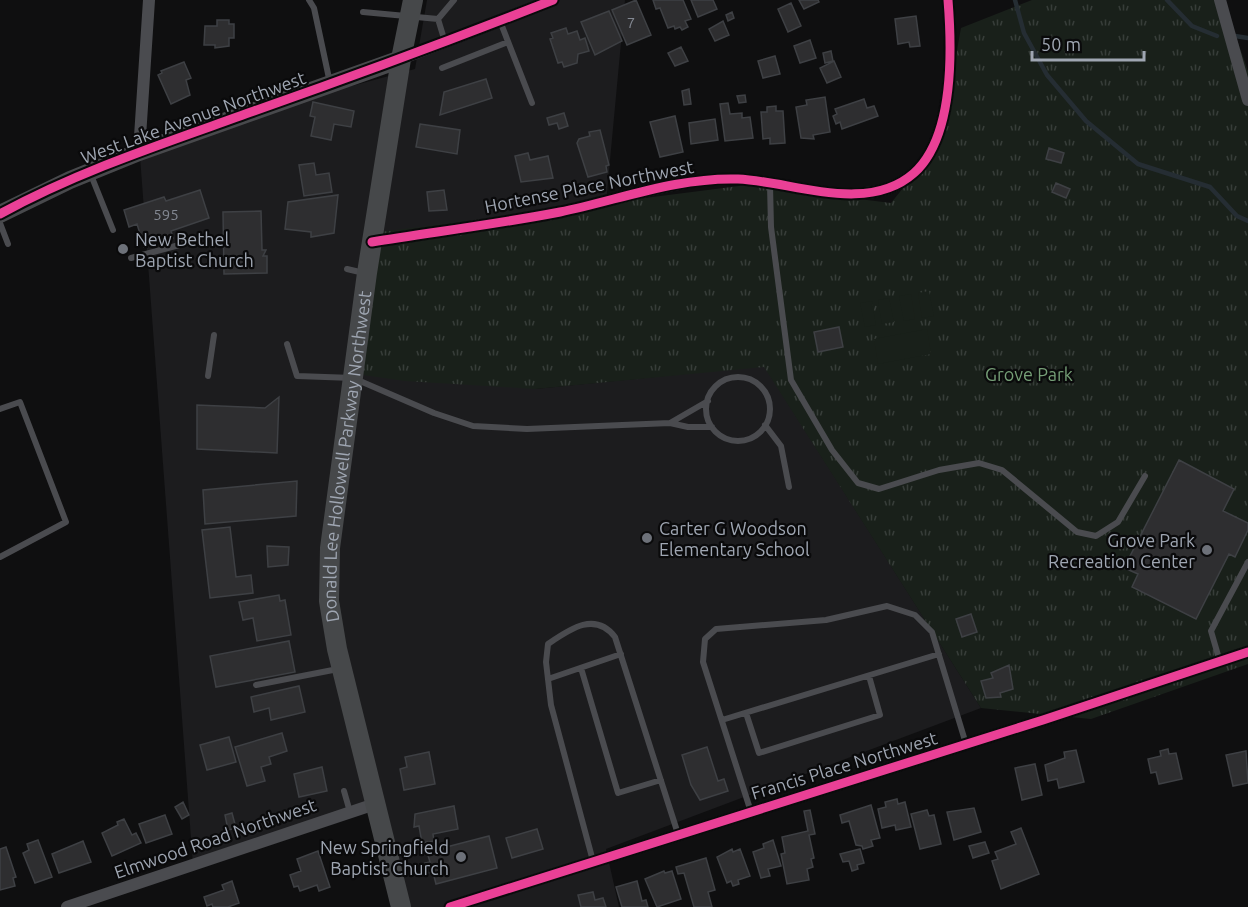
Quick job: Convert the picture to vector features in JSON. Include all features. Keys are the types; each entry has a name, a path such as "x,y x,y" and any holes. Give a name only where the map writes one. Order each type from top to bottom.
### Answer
{"main road":[{"name":"Donald Lee Hollowell Parkway Northwest","path":"401,907 341,669 329,600 330,548 367,273 401,59 412,8"}],"street":[{"path":"139,152 149,0"},
{"path":"401,59 553,0"},
{"name":"Hortense Place Northwest","path":"372,242 560,212 696,180 740,179 843,194 882,189 912,175 928,158 939,135 944,108 951,33 948,0"},
{"path":"1220,0 1246,95"},
{"name":"West Lake Avenue Northwest","path":"0,214 139,152 401,59"},
{"name":"Francis Place Northwest","path":"450,907 1248,652"},
{"name":"Elmwood Road Northwest","path":"67,907 375,804"}],"lane":[{"path":"309,0 314,8 330,84"},
{"path":"438,19 454,0"},
{"path":"363,12 412,8 438,19"},
{"path":"438,19 444,42"},
{"path":"500,21 532,103"},
{"path":"442,68 508,42"},
{"path":"90,172 113,230"},
{"path":"770,185 771,227 791,380 832,450 858,483 879,489 939,470 979,463 1002,470 1077,532 1096,536 1118,522 1145,476"},
{"path":"0,223 8,244"},
{"path":"131,258 183,244"},
{"path":"347,269 367,273"},
{"path":"208,376 214,335"},
{"path":"287,344 297,376 353,378 434,413 473,426 527,429 670,423 688,427 712,427"},
{"path":"729,378 750,379 759,385 770,404 765,425 750,439 740,441 721,436 712,427 708,401 711,390 719,382 729,378"},
{"path":"670,423 708,401"},
{"path":"0,409 20,402 66,522 0,556"},
{"path":"765,425 781,446 789,487"},
{"path":"1220,662 1211,631 1248,562"},
{"path":"751,812 703,662 705,639 716,629 826,620 886,606 915,615 932,632 966,744"},
{"path":"593,862 551,705 546,662 548,644 572,628 594,623 607,626 615,637 678,835"},
{"path":"548,679 621,654"},
{"path":"723,720 939,654"},
{"path":"581,668 618,792 661,780"},
{"path":"256,685 341,669"},
{"path":"746,713 759,753 880,715 869,676"},
{"path":"344,791 350,812"}],"shaded area":[{"path":"427,0 625,0 606,203 535,389 764,366 981,708 606,849 619,907 403,907 380,804 193,865 139,143 415,69"}],"green space":[{"name":"Grove Park","path":"1032,0 1223,0 1248,71 1248,664 1091,719 981,708 764,367 535,389 405,381 363,375 372,233 747,185 891,203 941,141 961,28"},
{"path":"929,291 934,316 922,318 918,293"},
{"path":"911,294 915,319 904,321 899,296"},
{"path":"889,298 894,322 882,324 878,300"},
{"path":"872,301 876,325 865,327 860,303"},
{"path":"927,329 931,354 878,364 874,339"}],"building":[{"path":"636,0 651,35 627,45 612,10"},
{"path":"653,0 683,0 691,19 685,21 688,27 682,30 680,27 675,29 674,26 668,28 660,8 656,9"},
{"path":"691,0 713,0 717,9 698,17"},
{"path":"799,0 818,0 819,2 804,9"},
{"path":"791,3 801,26 788,32 778,9"},
{"path":"609,11 622,41 595,55 581,22"},
{"path":"732,12 734,18 728,21 726,15"},
{"path":"916,16 920,46 910,47 909,42 898,44 895,19"},
{"path":"217,20 229,20 229,24 234,24 234,38 229,38 229,46 215,48 215,45 204,45 205,26 217,26"},
{"path":"723,21 729,35 715,41 709,29"},
{"path":"566,28 568,34 577,31 580,40 585,38 589,51 578,54 577,63 564,67 562,62 558,63 550,39 553,38 551,33"},
{"path":"810,40 816,58 800,63 794,46"},
{"path":"681,47 688,61 675,66 668,53"},
{"path":"831,51 833,61 825,63 823,53"},
{"path":"775,56 780,74 763,78 758,61"},
{"path":"834,61 841,77 827,83 820,68"},
{"path":"184,62 191,78 186,80 190,95 171,104 158,75 162,73 161,71"},
{"path":"486,79 492,98 440,115 444,92"},
{"path":"689,89 691,104 684,105 682,91"},
{"path":"745,95 746,102 739,103 737,96"},
{"path":"825,97 830,132 813,135 814,139 801,138 796,107 807,105 806,100"},
{"path":"864,99 867,108 874,106 878,116 842,129 840,122 836,124 833,116 837,114 835,109"},
{"path":"313,102 354,111 351,127 334,124 331,140 311,136 315,117 310,116"},
{"path":"728,103 730,114 742,113 742,118 750,117 753,138 725,141 720,104"},
{"path":"776,106 776,111 783,111 785,143 770,144 770,138 763,139 761,112 767,112 767,107"},
{"path":"564,113 568,126 559,129 557,123 549,125 547,118"},
{"path":"675,116 683,152 660,157 650,122"},
{"path":"715,119 718,140 691,144 689,123"},
{"path":"420,124 460,130 457,154 416,147"},
{"path":"600,130 609,165 606,166 607,172 588,177 577,143 579,139 590,136 589,132"},
{"path":"1049,148 1064,153 1061,163 1046,159"},
{"path":"528,153 530,160 548,156 553,178 521,182 515,156"},
{"path":"314,163 316,175 329,173 332,192 304,196 299,165"},
{"path":"1056,183 1070,189 1066,198 1052,192"},
{"path":"200,190 209,218 171,231 173,238 144,247 137,224 129,227 124,210 164,197 166,201"},
{"path":"444,190 447,210 429,211 427,192"},
{"path":"338,195 334,233 311,237 311,232 285,229 288,202"},
{"path":"261,211 262,250 266,250 263,256 267,256 267,273 224,274 223,212"},
{"path":"839,327 843,347 818,352 814,332"},
{"path":"279,397 277,453 197,449 197,405 265,408"},
{"path":"1179,460 1234,489 1223,511 1248,523 1248,530 1235,557 1229,554 1196,619 1132,587 1138,574 1124,568"},
{"path":"297,481 296,516 205,524 203,490"},
{"path":"230,527 236,577 251,575 253,593 210,598 202,530"},
{"path":"267,546 289,547 288,565 268,567"},
{"path":"279,595 280,601 285,600 291,635 257,641 253,618 243,620 239,602"},
{"path":"971,614 977,632 962,637 956,619"},
{"path":"289,641 295,672 216,687 210,656"},
{"path":"1009,665 1013,689 1000,693 1001,697 986,698 981,681 993,678 991,673"},
{"path":"299,686 305,712 271,720 269,708 254,712 251,697"},
{"path":"282,733 287,751 269,757 271,764 261,767 265,781 247,786 235,747"},
{"path":"229,737 236,762 207,770 200,745"},
{"path":"707,747 718,781 724,779 728,791 700,800 691,785 682,755"},
{"path":"1168,749 1169,754 1176,753 1182,779 1159,784 1156,772 1151,773 1148,759 1161,756 1160,751"},
{"path":"1076,750 1084,782 1059,788 1057,779 1048,781 1045,765 1065,758 1064,752"},
{"path":"1246,751 1248,783 1233,786 1226,755"},
{"path":"429,752 435,784 404,790 400,769 407,767 405,757"},
{"path":"1035,764 1042,795 1022,800 1015,768"},
{"path":"322,767 327,791 299,797 294,774"},
{"path":"897,799 898,804 905,802 911,827 896,830 895,825 882,828 878,809 886,807 885,802"},
{"path":"183,802 189,815 182,819 175,807"},
{"path":"871,805 880,838 871,840 873,846 863,849 862,846 856,845 849,821 842,823 840,815"},
{"path":"454,806 458,829 433,834 434,841 422,843 419,826 414,827 415,814"},
{"path":"974,808 981,832 954,840 947,812"},
{"path":"810,810 815,834 809,835 814,858 811,859 813,867 807,869 809,880 787,884 781,854 785,853 782,837 808,831 804,811"},
{"path":"927,810 929,816 934,815 941,844 920,849 911,814"},
{"path":"232,813 236,828 228,830 225,815"},
{"path":"165,815 172,834 146,843 139,824"},
{"path":"124,819 132,835 136,833 141,843 112,856 102,833 118,825 117,822"},
{"path":"1021,828 1039,874 1001,889 992,861 998,859 995,852 1016,844 1011,832"},
{"path":"537,829 543,849 512,858 506,838"},
{"name":"New Springfield Baptist Church","path":"489,836 497,868 436,884 433,872 428,873 425,863 430,862 427,852"},
{"path":"38,840 52,877 35,883 23,853 29,850 27,844"},
{"path":"773,840 781,866 768,869 770,876 761,878 753,852 764,848 763,844"},
{"path":"83,841 91,862 59,873 52,854"},
{"path":"985,842 989,853 973,858 969,846"},
{"path":"6,847 16,877 13,878 15,886 0,890 0,849"},
{"path":"732,849 733,852 740,849 750,876 738,880 739,884 733,886 731,881 727,883 717,857"},
{"path":"860,849 864,863 857,865 858,869 852,871 849,861 843,862 840,854"},
{"path":"318,851 330,887 319,891 317,885 300,891 298,886 294,887 290,875 301,871 297,859"},
{"path":"706,858 715,890 708,892 712,907 694,907 684,873 678,874 676,867"},
{"path":"664,871 665,873 672,871 681,899 657,907 645,879"},
{"path":"232,881 239,903 228,907 213,907 212,904 207,906 204,897 224,890 222,885"},
{"path":"637,881 642,901 646,900 648,907 622,907 616,887"},
{"path":"593,892 595,900 603,898 606,907 581,907 578,895"}],"waterway":[{"path":"1015,0 1024,33 1047,75 1086,121 1138,164 1210,187 1237,216 1248,221"},
{"path":"1167,0 1192,26 1217,36"},
{"path":"1235,36 1248,38"}],"cycle path":[{"path":"0,214 93,170 553,0"},
{"path":"372,242 560,212 670,185 715,179 759,181 852,194 874,192 895,185 914,173 927,157 937,138 948,92 950,67 948,0"},
{"path":"450,907 1043,720 1248,652"}],"place":[{"name":"New Bethel Baptist Church","path":"123,249"},
{"name":"Carter G Woodson Elementary School","path":"647,538"},
{"name":"Grove Park Recreation Center","path":"1207,550"},
{"name":"New Springfield Baptist Church","path":"461,857"}]}
